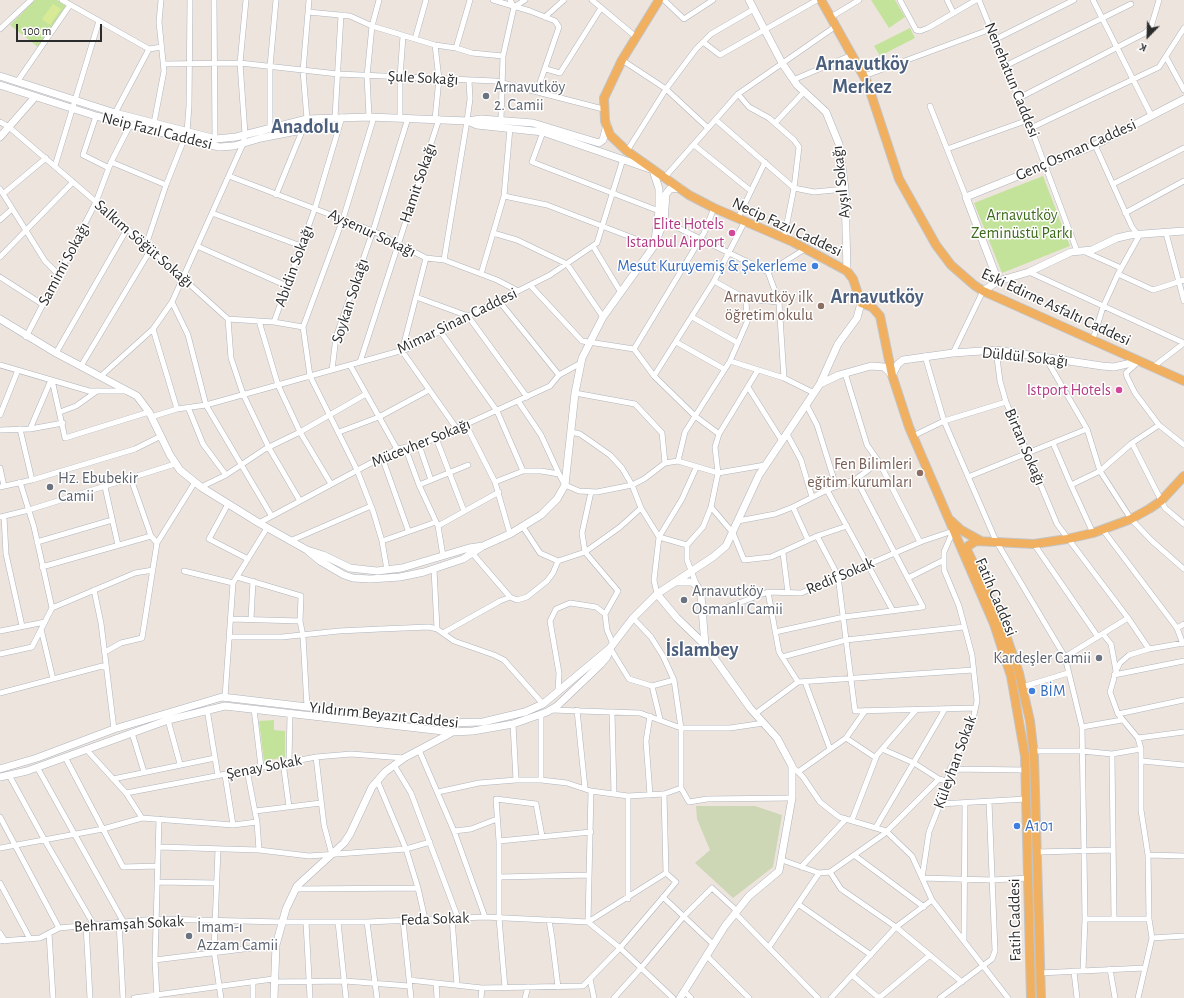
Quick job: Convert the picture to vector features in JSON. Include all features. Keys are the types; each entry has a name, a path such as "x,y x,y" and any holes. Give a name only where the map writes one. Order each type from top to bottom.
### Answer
{"main road":[{"name":"Ayşıl Sokağı","path":"750,0 782,63 793,80 826,112 839,144 845,189 847,271"},
{"name":"Eski Edirne Asfaltı Caddesi","path":"820,0 864,76 894,168 925,228 952,265 974,285 984,291 1184,381"},
{"path":"603,109 604,98 622,60 658,1"},
{"path":"0,76 74,101 154,123 186,135 215,138 245,134 309,120 338,117 371,117 468,121 477,119 501,120 544,125 599,143 603,140 607,125"},
{"name":"Neip Fazıl Caddesi","path":"0,85 96,116 130,125 186,135 219,147 243,144 261,138 302,130"},
{"path":"0,137 35,97"},
{"name":"Genç Osman Caddesi","path":"966,197 1095,145 1184,99"},
{"name":"Necip Fazıl Caddesi","path":"603,109 607,125 615,141 652,170 714,208 784,238 847,271 856,287 861,303"},
{"path":"302,130 309,120"},
{"path":"468,121 477,125 543,132 652,170 659,189 659,211 654,246"},
{"path":"307,550 324,564 353,578 370,579 400,577 434,569 473,554 483,546 523,527 541,515 552,505 566,485 575,393 581,362 603,317 620,291 654,246 664,221 666,194 665,178"},
{"path":"666,194 670,189 680,188"},
{"path":"966,197 998,281"},
{"path":"984,291 998,281 1029,272 1080,251 1092,250 1124,236 1139,236 1184,231"},
{"name":"Fatih Caddesi","path":"861,303 872,307 880,316 892,375 913,436 946,517 994,624 1011,676 1021,722 1026,770 1031,998"},
{"name":"Yıldırım Beyazıt Caddesi","path":"0,769 37,758 114,729 207,700 225,697 412,720 461,724 508,717 543,704 611,646 633,618 657,594 720,552 733,534 756,480 820,384 838,344 857,318 861,303"},
{"path":"0,319 26,337 130,391 140,399 150,414 175,464 198,484 228,504 307,550 323,555 350,568 387,570 411,566 469,548 483,546"},
{"name":"Düldül Sokağı","path":"892,375 898,364 903,360 925,356 996,350 1114,367 1140,361"},
{"path":"829,362 833,371 842,374"},
{"path":"820,384 842,374 871,366 880,366 887,369 892,375"},
{"path":"968,550 970,543 982,541 1034,544 1067,539 1102,530 1131,519 1161,501 1184,476"},
{"path":"946,517 962,530 982,541"},
{"path":"953,532 961,538 968,550 1002,624 1022,687 1030,721 1033,751 1041,998"},
{"path":"675,583 692,582 697,586 701,596 705,645"},
{"path":"657,594 677,618 705,645 755,714 778,738 792,766 792,798 779,871 749,896 736,912 713,944 680,998"},
{"path":"0,777 37,767 168,720 207,709 234,706 290,714 452,732 473,731 513,724 550,710 602,664 607,657 611,646"},
{"path":"274,998 273,980 276,945 282,922 295,889 332,855 350,834 377,780 404,758 452,732"}],"street":[{"path":"0,29 31,0"},
{"path":"62,0 150,49 162,47"},
{"path":"154,123 164,72 159,22 161,0"},
{"path":"146,244 166,185 186,135 189,106 190,0"},
{"path":"214,0 215,138"},
{"path":"102,376 153,329 172,302 243,144 245,134 240,63 246,0"},
{"path":"270,128 270,67 276,0"},
{"path":"309,0 303,71 309,120"},
{"path":"379,0 372,26 367,76 371,117 343,219 303,327 310,376 357,470 371,506 382,541 387,570"},
{"path":"415,39 426,0"},
{"path":"456,48 470,0"},
{"path":"492,0 530,11 555,21 559,27 546,69 537,91"},
{"path":"501,120 503,56 514,7 510,0"},
{"path":"514,7 525,0"},
{"path":"545,17 564,0"},
{"path":"592,0 636,37"},
{"path":"658,1 684,18 713,0"},
{"path":"703,42 720,55 817,0"},
{"path":"831,17 860,0"},
{"path":"900,0 916,30 924,31 953,12 976,0"},
{"path":"947,0 953,12"},
{"name":"Nenehatun Caddesi","path":"979,0 1007,65 1080,251"},
{"path":"996,39 1074,0"},
{"path":"1093,0 1151,115"},
{"path":"1019,98 1118,48 1149,30 1160,0"},
{"path":"1007,65 1131,4"},
{"path":"17,82 70,5"},
{"path":"546,69 560,73 601,8"},
{"path":"627,151 666,89 703,42 711,34 754,9"},
{"path":"308,12 350,16 372,26 435,45 456,48 472,53 503,56"},
{"name":"Abidin Sokağı","path":"274,322 315,208 338,117 338,74 341,15"},
{"path":"55,166 100,21"},
{"path":"665,178 738,94 836,26"},
{"path":"1031,128 1159,67 1184,28"},
{"path":"864,76 991,29"},
{"name":"Soykan Sokağı","path":"332,370 336,337 373,230 404,118 400,77 403,36"},
{"name":"Hamit Sokağı","path":"360,362 437,119 439,79 435,45"},
{"path":"115,113 150,49"},
{"path":"793,80 852,55"},
{"path":"1166,57 1184,90"},
{"path":"622,60 666,89 708,128"},
{"name":"Şule Sokağı","path":"164,64 214,62 240,63 303,71 367,76 469,81 495,80 603,109"},
{"path":"444,260 468,121 470,99 469,81"},
{"path":"775,123 804,92"},
{"path":"738,94 749,107 769,118 794,140 799,147 794,188 784,238"},
{"path":"930,106 966,197"},
{"path":"96,116 83,155 109,168"},
{"path":"716,120 794,188 814,192 845,189"},
{"path":"947,149 1028,120"},
{"name":"Salkım Söğüt Sokağı","path":"0,122 9,127 146,244 228,319"},
{"name":"Samimi Sokağı","path":"26,337 96,202 111,162 130,125"},
{"path":"481,274 504,196 510,128"},
{"path":"276,195 302,130"},
{"path":"543,132 532,162 659,211"},
{"path":"694,145 751,191"},
{"path":"1093,339 1103,306 1121,268 1139,236 1132,227 1125,213 1095,145"},
{"path":"1113,184 1184,148"},
{"path":"46,158 2,192 45,261 58,274"},
{"name":"Mimar Sinan Caddesi","path":"63,423 65,438 150,414 206,405 402,351 530,285 567,264 597,243 623,159"},
{"path":"111,162 166,185"},
{"path":"654,376 692,317 729,252 751,191 765,162"},
{"name":"Ayşenur Sokağı","path":"229,176 276,195 373,230 426,258 402,351"},
{"path":"1125,213 1184,181"},
{"path":"0,257 73,182"},
{"path":"504,196 547,205 654,246"},
{"path":"634,349 700,239 714,208"},
{"path":"0,220 12,209"},
{"path":"212,213 301,246"},
{"path":"664,221 768,272 779,302 784,378"},
{"path":"56,353 128,229"},
{"path":"493,233 517,240 567,264 603,317"},
{"path":"1166,233 1184,301"},
{"path":"197,246 287,286"},
{"path":"593,246 620,291"},
{"path":"81,366 151,249"},
{"path":"768,272 805,249"},
{"path":"1080,251 1121,268"},
{"path":"426,258 444,260 481,274 518,291"},
{"path":"1029,272 1184,343 1153,367"},
{"path":"1118,274 1153,290 1184,280"},
{"path":"0,277 42,304"},
{"path":"714,280 746,299 779,302"},
{"path":"530,285 582,340 634,349 654,376 695,416 719,434"},
{"path":"953,353 984,291"},
{"path":"416,297 468,316 527,397"},
{"path":"678,461 685,432 730,361 747,322 746,299"},
{"path":"498,301 559,375"},
{"path":"172,302 188,335 206,405 271,515"},
{"path":"692,317 738,343"},
{"path":"300,501 269,448 243,394 231,358 228,319 274,322 303,327"},
{"path":"259,321 278,385 300,432 331,484"},
{"path":"153,329 177,409"},
{"path":"440,331 497,411 523,471"},
{"path":"676,342 724,369"},
{"name":"Birtan Sokağı","path":"996,350 1000,381 1006,402 1057,524 1128,618 1149,649"},
{"path":"402,351 456,429"},
{"path":"925,356 944,421 996,541 1065,657 1082,727 1085,919 1082,970"},
{"path":"1045,357 1087,429 1100,471 1131,519 1152,541 1184,569"},
{"path":"730,361 784,378 814,393"},
{"path":"1140,361 1129,368 1127,377 1135,393 1159,425 1184,445"},
{"name":"Mücevher Sokağı","path":"259,523 271,515 397,449 419,445 436,438 550,386 559,375 581,362"},
{"path":"0,365 89,391 130,391"},
{"path":"350,365 397,449"},
{"path":"0,415 18,370"},
{"path":"697,586 687,560 687,545 703,528 711,507 718,473 715,447 719,434 758,370"},
{"path":"842,374 867,445 879,462 920,542"},
{"path":"0,430 30,429 63,423 52,380"},
{"path":"30,429 52,380"},
{"path":"748,387 782,441"},
{"path":"339,432 379,417 429,390"},
{"path":"60,412 76,406 98,391"},
{"path":"575,393 635,404 662,433 665,463"},
{"path":"105,652 121,643 142,638 157,544 198,484 226,475 269,448 366,394"},
{"path":"518,401 541,435 559,474 566,485 579,491 591,492 632,485 644,479 665,463 678,461 696,468 718,473 765,465"},
{"path":"913,436 944,421 1006,402"},
{"path":"806,404 817,425 836,486"},
{"path":"188,407 203,444 226,475"},
{"path":"466,425 495,482 510,534"},
{"path":"1071,485 1100,471 1132,443 1159,425"},
{"path":"20,429 32,480"},
{"path":"968,477 1087,429"},
{"path":"571,432 580,434 610,454 622,468 632,485 641,508 659,537 687,545"},
{"path":"787,434 801,460 812,497"},
{"path":"0,468 2,486 32,480 135,449 161,436"},
{"path":"436,438 448,473 464,511"},
{"path":"1053,443 1093,533"},
{"path":"1132,443 1161,501 1166,508 1184,524"},
{"path":"419,445 431,480"},
{"path":"405,447 419,485 437,524 443,556"},
{"path":"382,457 408,530"},
{"path":"738,521 775,514 793,507 836,486 856,479 879,462"},
{"path":"22,626 6,554 2,517 105,487 175,464"},
{"path":"419,485 468,465"},
{"path":"657,594 654,580 659,537 682,499 696,468"},
{"path":"495,482 523,471 559,474"},
{"path":"131,478 151,536 157,544"},
{"path":"775,632 844,617 923,607 856,479"},
{"path":"20,482 29,510 52,608"},
{"path":"105,487 118,545"},
{"path":"827,490 893,611"},
{"path":"382,541 408,530 437,524 499,492"},
{"path":"591,492 582,533 585,552 618,591 605,614 611,646 629,679 652,686 674,680"},
{"path":"228,504 209,539 248,559"},
{"path":"290,541 371,506"},
{"path":"711,507 733,534 744,560 764,559 783,553 817,536 847,526"},
{"path":"793,507 808,540"},
{"path":"523,527 540,553 558,561 585,552 620,527 641,508"},
{"path":"37,542 112,520"},
{"path":"225,697 233,583 268,528"},
{"path":"1102,530 1177,628 1184,644 1149,649 1129,656 1120,663 1115,673 1110,692 1118,714 1138,738 1141,749 1141,810 1148,855 1149,919 1152,938 1138,998"},
{"name":"Redif Sokak","path":"702,613 720,610 768,592 800,593 920,542 953,532"},
{"name":"Küleyhan Sokak","path":"922,878 929,832 940,804 950,769 971,728 977,701 973,670 959,606 944,570 944,552 953,532"},
{"path":"42,568 151,536"},
{"path":"817,536 838,576 855,711 975,708"},
{"path":"1034,544 1098,637"},
{"path":"783,553 788,593"},
{"path":"0,554 6,554"},
{"path":"473,554 510,597 517,600 527,597 547,581 553,573 558,561"},
{"path":"908,578 944,560"},
{"path":"434,569 437,629"},
{"path":"0,654 32,647 52,608 135,573 152,570"},
{"path":"184,571 233,583"},
{"path":"237,577 301,596 300,621 303,636 307,707"},
{"path":"251,620 253,581"},
{"path":"94,590 105,652 114,729"},
{"path":"768,592 779,652 798,682"},
{"path":"443,633 510,597"},
{"path":"558,692 559,673 550,621 556,610 570,602 596,607 605,614"},
{"path":"633,618 651,637 663,656 674,680 681,728 681,788 689,802 707,799 792,798"},
{"path":"1065,657 1128,618"},
{"path":"230,619 300,621"},
{"path":"0,631 45,622"},
{"path":"1177,628 1184,624"},
{"path":"230,638 303,636 339,631 429,627 437,629 454,641 504,660 543,704"},
{"path":"782,657 846,640 964,627"},
{"path":"41,629 53,679"},
{"path":"1103,634 1111,644 1115,673"},
{"path":"1115,673 1184,661"},
{"path":"0,693 106,665"},
{"path":"755,714 798,682 973,670"},
{"path":"1022,687 1068,673"},
{"path":"805,682 830,749"},
{"path":"652,686 660,719"},
{"path":"1118,714 1184,700"},
{"path":"207,709 218,776"},
{"path":"254,709 261,767"},
{"path":"876,827 945,709"},
{"path":"550,710 640,713 660,719 681,728 730,728 764,724"},
{"path":"577,710 584,788"},
{"path":"800,866 849,820 876,758 916,710"},
{"path":"798,772 846,738 865,711"},
{"path":"612,712 614,794"},
{"path":"290,714 290,761"},
{"path":"540,715 541,780"},
{"path":"650,716 646,741 650,795"},
{"path":"168,720 180,764"},
{"path":"1082,727 1122,720"},
{"path":"513,724 516,780"},
{"path":"1138,738 1184,732"},
{"path":"132,733 144,772"},
{"path":"846,738 876,758"},
{"path":"86,749 126,793 142,818"},
{"path":"882,749 913,763 939,779 946,781"},
{"path":"1033,751 1082,751 1112,754 1141,749"},
{"path":"419,750 454,832 485,917"},
{"name":"Şenay Sokak","path":"126,793 225,775 283,762 316,757 351,754 404,758"},
{"path":"1112,754 1114,919"},
{"path":"65,757 123,867 158,866"},
{"path":"316,757 321,803 332,855"},
{"path":"114,779 180,764 215,758"},
{"path":"1142,761 1184,765"},
{"path":"283,762 289,806"},
{"path":"394,765 411,793 458,918"},
{"path":"792,766 820,802 839,817 886,831 912,856 932,900 1008,998"},
{"path":"37,767 121,922 123,998"},
{"path":"950,769 1026,770"},
{"path":"247,770 257,822 260,850"},
{"path":"9,775 94,925"},
{"path":"225,775 233,825"},
{"path":"782,860 819,873 830,872 886,831 939,779"},
{"path":"377,780 406,849 418,888 425,919"},
{"path":"438,792 479,783 516,780 541,780 567,783 591,791 628,796 664,794 681,788"},
{"path":"588,922 591,791"},
{"path":"134,998 157,997 189,990 253,981 273,980 308,982 345,981 376,983 436,983 482,988 583,986 620,948 676,882 666,873 664,794"},
{"path":"628,796 628,899"},
{"path":"505,988 499,918 499,841 496,799 536,804 542,836"},
{"path":"940,804 1026,799"},
{"path":"940,998 992,959 995,951 989,801"},
{"path":"255,812 289,806 321,803"},
{"path":"964,941 965,803"},
{"path":"0,817 59,928"},
{"path":"0,848 103,829 142,818 233,825 257,822"},
{"path":"157,997 155,960 159,819"},
{"path":"454,832 471,830 497,819"},
{"path":"499,841 591,832"},
{"path":"159,847 260,850 301,855 332,855 406,849 430,842"},
{"path":"218,849 214,951 221,998"},
{"path":"1037,852 1112,850"},
{"path":"854,855 924,907"},
{"path":"1148,855 1184,856"},
{"path":"830,872 841,889 896,927 962,982"},
{"path":"588,922 628,899 666,873"},
{"path":"769,947 819,873"},
{"path":"499,877 589,875"},
{"path":"922,878 992,880 1029,878"},
{"path":"158,882 216,883"},
{"path":"0,883 30,939"},
{"path":"295,889 418,888"},
{"path":"614,998 684,916 712,888 818,998"},
{"path":"663,897 713,944"},
{"path":"831,998 896,927 932,900"},
{"path":"798,904 870,955"},
{"name":"Feda Sokak","path":"282,922 367,922 485,917 588,922"},
{"path":"452,918 457,985"},
{"name":"Behramşah Sokak","path":"2,941 40,938 59,928 156,919 282,922"},
{"path":"1085,919 1149,919"},
{"path":"403,920 411,998"},
{"path":"548,920 558,987"},
{"path":"306,922 310,998"},
{"path":"338,922 346,998"},
{"path":"367,922 377,998"},
{"path":"588,922 620,948 673,998"},
{"path":"86,925 90,998"},
{"path":"0,933 2,941"},
{"path":"49,933 53,998"},
{"path":"1152,938 1184,936"},
{"path":"155,960 214,951 276,945"},
{"path":"706,955 749,998"},
{"path":"852,975 879,998 930,955"},
{"path":"1039,973 1145,968"},
{"path":"1110,969 1115,998"},
{"path":"1074,972 1077,998"},
{"path":"590,979 594,998"},
{"path":"253,981 253,998"},
{"path":"436,983 437,998"},
{"path":"525,998 528,987"},
{"path":"481,998 482,988"},
{"path":"189,990 189,998"},
{"path":"684,991 691,998"}],"green space":[{"path":"35,0 57,0 66,6 38,47 10,25"},
{"path":"871,0 895,0 905,17 889,28"},
{"path":"53,4 61,9 50,25 42,19"},
{"path":"910,28 915,38 880,56 874,46"},
{"name":"Arnavutköy Zeminüstü Parkı","path":"1043,176 1070,246 1002,273 974,203"},
{"path":"274,720 274,730 285,731 285,757 264,761 259,721"},
{"path":"696,806 755,806 782,815 773,867 733,898 695,863 710,850 697,819"}],"place":[{"name":"Arnavutköy 2. Camii","path":"486,96"},
{"name":"Elite Hotels Istanbul Airport","path":"732,233"},
{"name":"Mesut Kuruyemiş & Şekerleme","path":"815,266"},
{"name":"Arnavutköy ilk öğretim okulu","path":"821,306"},
{"name":"Istport Hotels","path":"1119,390"},
{"name":"Fen Bilimleri eğitim kurumları","path":"920,473"},
{"name":"Hz. Ebubekir Camii","path":"50,487"},
{"name":"Arnavutköy Osmanlı Camii","path":"684,600"},
{"name":"Kardeşler Camii","path":"1099,658"},
{"name":"BİM","path":"1032,691"},
{"name":"A101","path":"1017,826"},
{"name":"İmam-ı Azzam Camii","path":"189,936"}],"district":[{"name":"Arnavutköy Merkez","path":"862,76"},
{"name":"Anadolu","path":"305,127"},
{"name":"Arnavutköy","path":"877,297"},
{"name":"İslambey","path":"702,650"}]}
